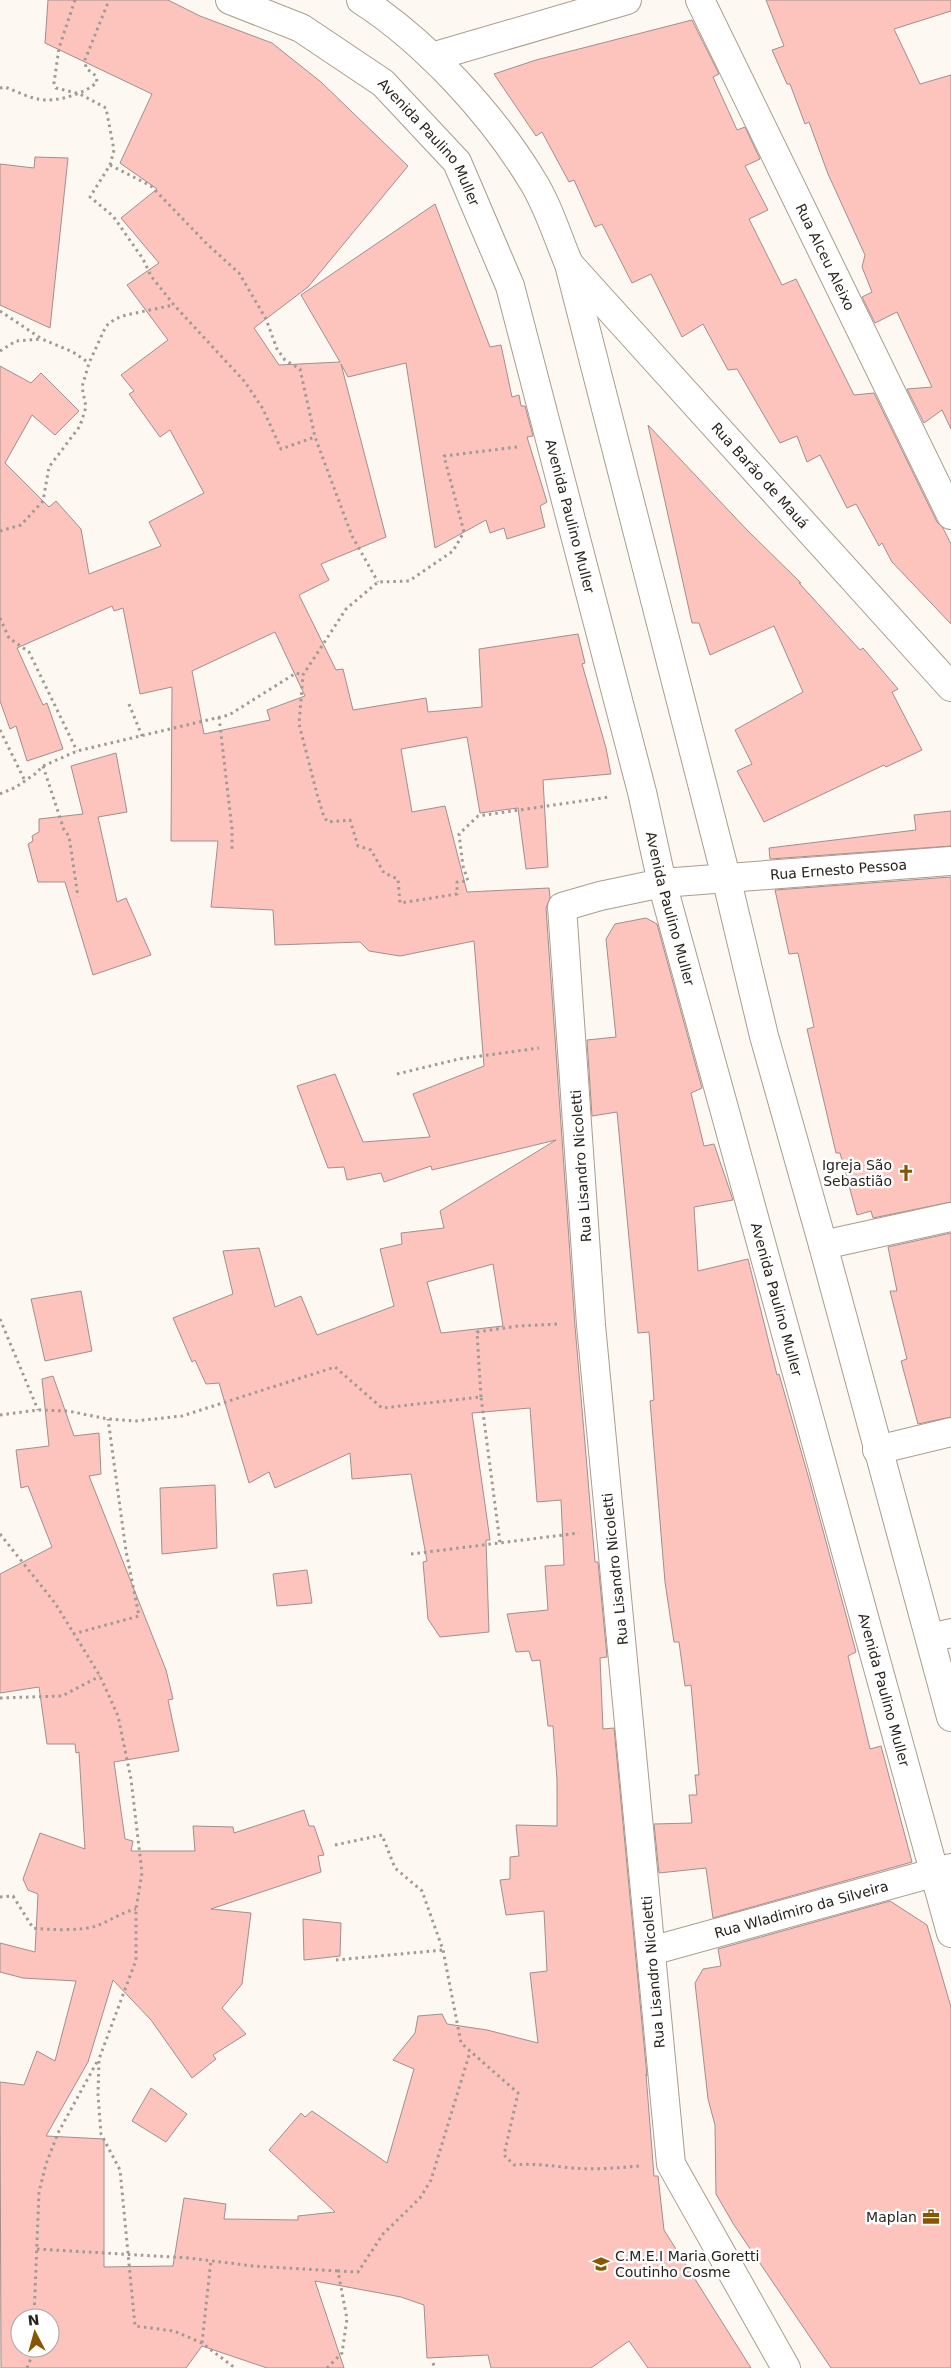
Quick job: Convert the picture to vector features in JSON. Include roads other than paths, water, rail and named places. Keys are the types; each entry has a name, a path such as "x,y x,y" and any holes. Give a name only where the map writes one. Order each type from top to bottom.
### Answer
{"main road":[{"name":"Avenida Paulino Muller","path":"230,0 301,28 383,83 457,162 510,286 642,792 662,883 943,1871 951,1933"},
{"path":"361,0 383,14 432,57 498,128 534,182 569,264 726,877 764,1036 824,1245 877,1450 940,1636 951,1717"},
{"path":"432,57 627,0"},
{"name":"Rua Alceu Aleixo","path":"700,0 951,514"},
{"name":"Rua Barão de Mauá","path":"569,264 951,687"},
{"name":"Rua Ernesto Pessoa","path":"726,877 951,861"},
{"name":"Rua Lisandro Nicoletti","path":"726,877 662,883 562,906 591,1325 671,2164 786,2368"},
{"path":"824,1245 951,1216"},
{"path":"877,1450 951,1432"},
{"name":"Rua Wladimiro da Silveira","path":"652,1950 943,1871"}],"place":[{"name":"Igreja São Sebastião","path":"906,1173"},
{"name":"Maplan","path":"931,2217"},
{"name":"C.M.E.I Maria Goretti Coutinho Cosme","path":"601,2264"}]}
